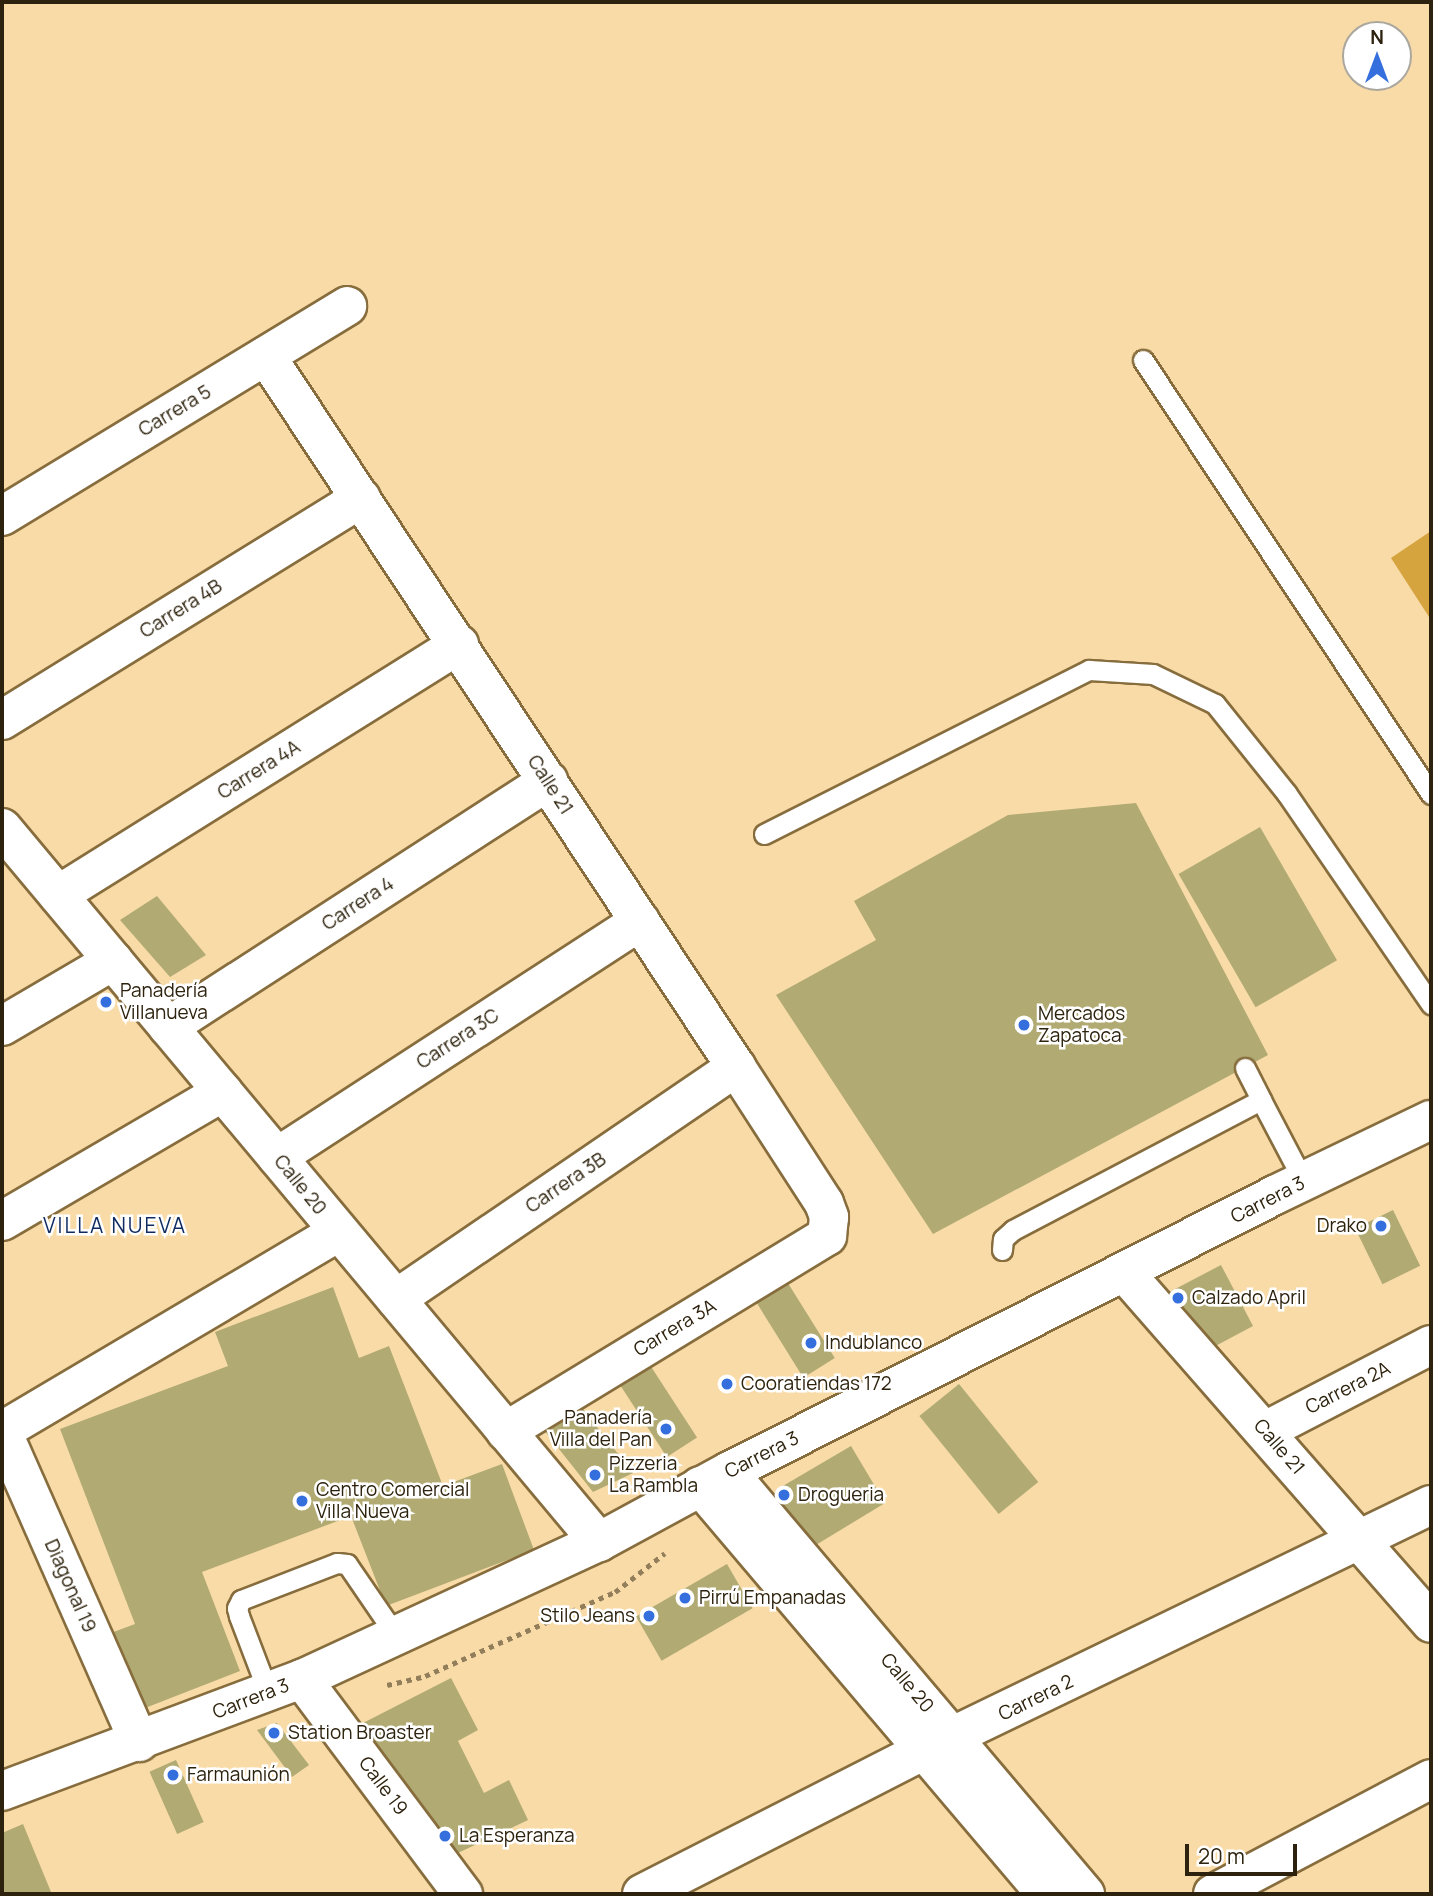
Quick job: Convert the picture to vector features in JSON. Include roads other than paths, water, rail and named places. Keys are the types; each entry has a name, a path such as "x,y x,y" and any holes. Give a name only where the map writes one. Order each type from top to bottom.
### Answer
{"street":[{"name":"Carrera 5","path":"2,516 347,306"},
{"name":"Calle 21","path":"266,356 459,644 736,1067 824,1203 829,1217"},
{"name":"Carrera 4B","path":"2,720 361,498"},
{"name":"Carrera 4A","path":"58,895 459,644"},
{"name":"Carrera 4","path":"168,1027 548,781"},
{"name":"Calle 20","path":"2,828 599,1542"},
{"name":"Carrera 3C","path":"277,1157 640,921"},
{"path":"2,1027 113,961"},
{"name":"Carrera 3B","path":"396,1299 736,1067"},
{"path":"2,1221 223,1092"},
{"name":"Carrera 3","path":"2,1791 139,1742 285,1685 599,1542 714,1479 1431,1119"},
{"name":"Carrera 3A","path":"506,1431 827,1236 829,1217"},
{"path":"2,1431 338,1232"},
{"name":"Calle 21","path":"1125,1272 1431,1623"},
{"name":"Carrera 2A","path":"1265,1431 1431,1346"},
{"name":"Diagonal 19","path":"2,1431 139,1742"},
{"name":"Calle 20","path":"714,1479 940,1744 1085,1894"},
{"name":"Carrera 2","path":"642,1894 940,1744 1431,1505"},
{"name":"Calle 19","path":"285,1685 463,1894"},
{"name":"Calle 20","path":"940,1744 1046,1894"},
{"path":"1213,1894 1431,1779"}],"lane":[{"path":"1143,360 1431,794"},
{"path":"764,834 1088,670 1153,674 1215,704 1287,794 1431,1004"},
{"path":"1245,1068 1304,1182"},
{"path":"1002,1250 1003,1239 1013,1230 1261,1100"},
{"path":"285,1685 239,1616 237,1608 241,1600 337,1563 347,1564 396,1634"}],"place":[{"name":"Panadería Villanueva","path":"106,1002"},
{"name":"Mercados Zapatoca","path":"1024,1025"},
{"name":"Drako","path":"1381,1226"},
{"name":"Calzado April","path":"1178,1298"},
{"name":"Indublanco","path":"811,1343"},
{"name":"Cooratiendas 172","path":"727,1384"},
{"name":"Panadería Villa del Pan","path":"666,1429"},
{"name":"Pizzeria La Rambla","path":"595,1475"},
{"name":"Drogueria","path":"784,1495"},
{"name":"Centro Comercial Villa Nueva","path":"302,1501"},
{"name":"Pirrú Empanadas","path":"685,1598"},
{"name":"Stilo Jeans","path":"649,1616"},
{"name":"Station Broaster","path":"274,1733"},
{"name":"Farmaunión","path":"173,1775"},
{"name":"La Esperanza","path":"445,1836"}],"district":[{"name":"VILLA NUEVA","path":"115,1225"}]}
